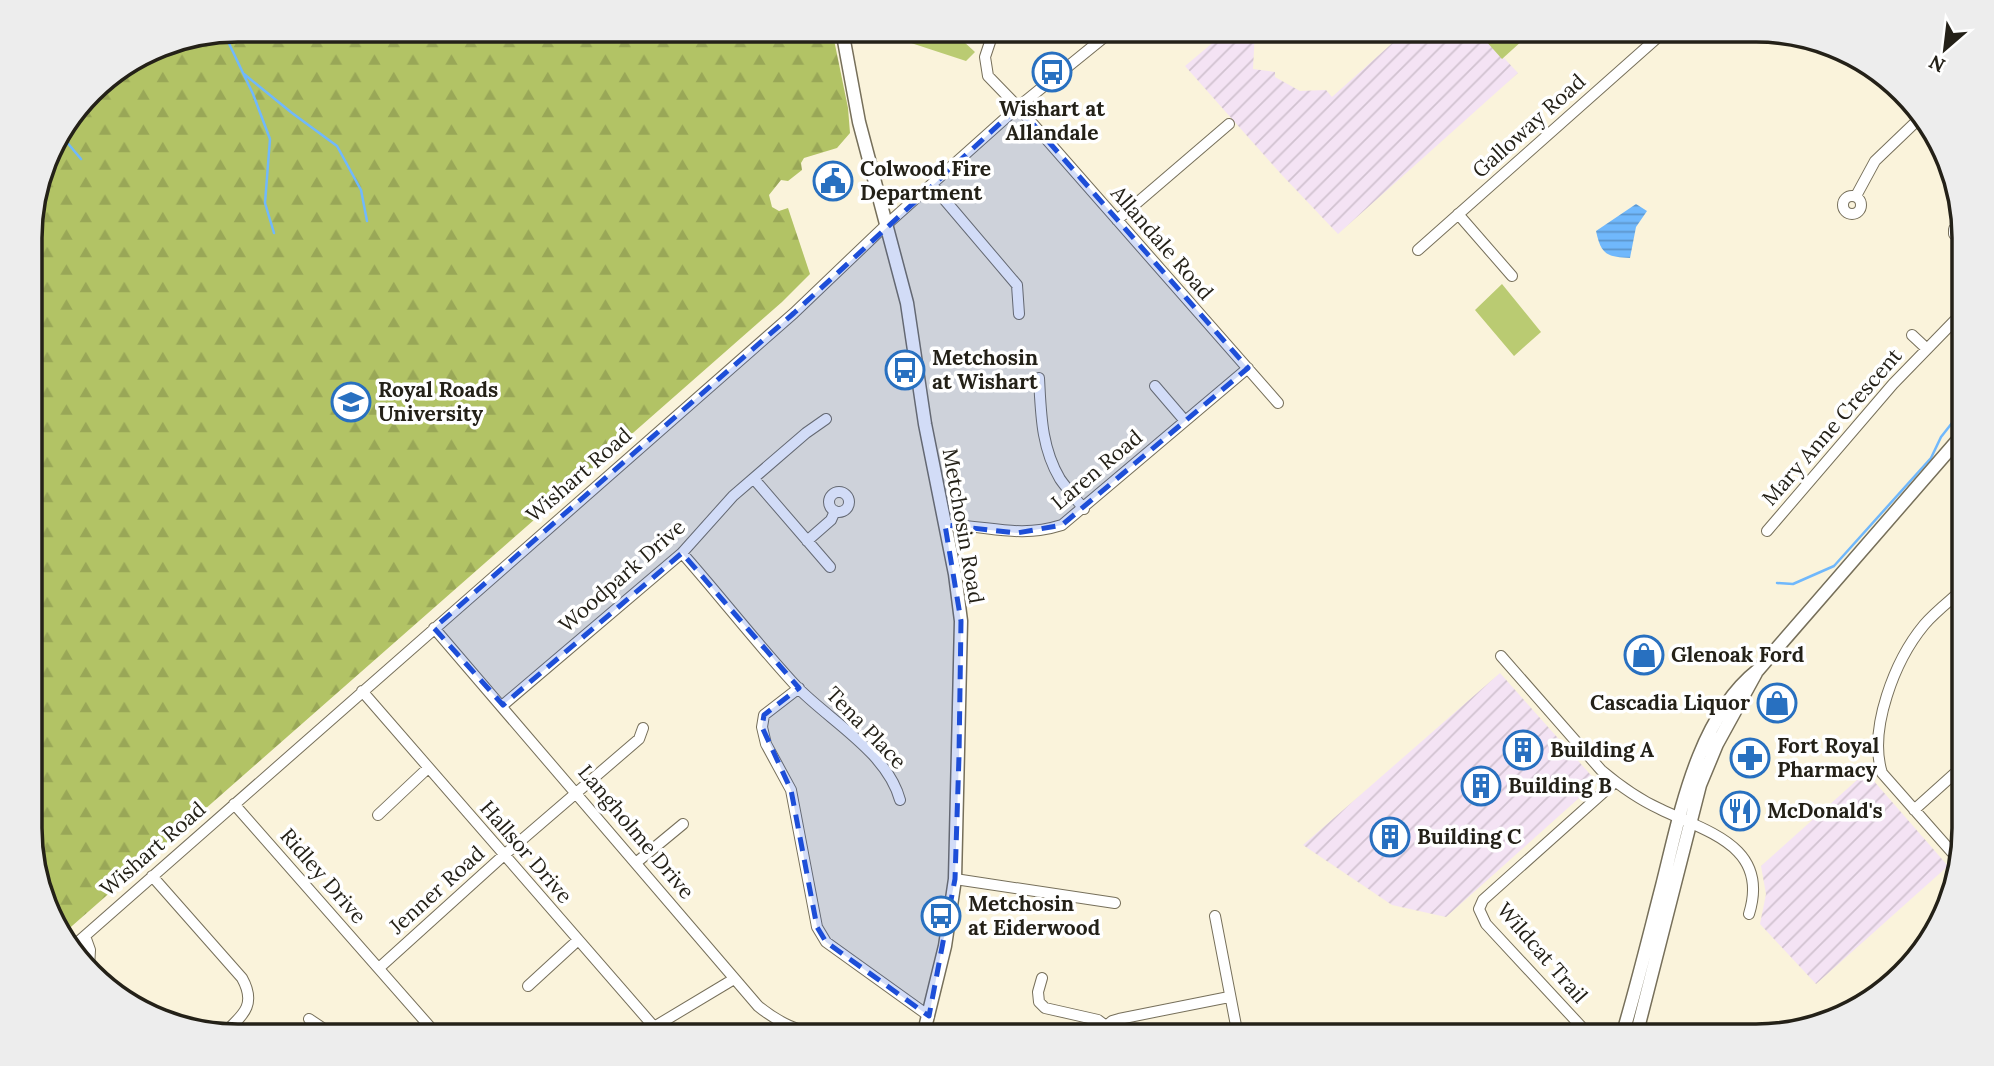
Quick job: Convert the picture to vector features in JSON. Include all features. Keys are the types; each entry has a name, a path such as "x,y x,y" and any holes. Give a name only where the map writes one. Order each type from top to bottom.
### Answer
{"main road":[{"name":"Metchosin Road","path":"844,42 859,122 907,303 925,424 955,574 961,621 954,879 945,946 927,1024"},
{"path":"1626,1024 1685,820 1713,754 1758,670 1952,447"},
{"path":"1639,1024 1685,820"}],"street":[{"name":"Allandale Road","path":"990,42 985,57 988,76 1278,403"},
{"name":"Wishart Road","path":"79,941 794,313 886,225 1018,107 1098,42"},
{"name":"Galloway Road","path":"1418,250 1652,42"},
{"path":"1856,196 1875,161 1914,123"},
{"path":"1117,220 1229,124"},
{"path":"932,185 1017,285 1019,314"},
{"path":"1458,214 1513,276"},
{"name":"Mary Anne Crescent","path":"1767,531 1893,384 1952,323"},
{"name":"Mary Anne Crescent","path":"1912,335 1927,349"},
{"name":"Laren Road","path":"945,525 1017,533 1042,531 1062,525 1248,369"},
{"path":"1039,377 1042,431 1049,454 1060,479 1084,509"},
{"path":"1155,386 1185,421"},
{"name":"Woodpark Drive","path":"503,705 682,553 733,496 826,419"},
{"path":"754,479 830,567"},
{"path":"807,541 831,520 835,511"},
{"name":"Tena Place","path":"682,553 799,688 871,754 895,783 900,800"},
{"path":"1950,850 1882,773 1878,760 1881,720 1890,688 1905,652 1924,624 1952,599"},
{"name":"Langholme Drive","path":"435,628 734,979 758,1006 783,1024"},
{"path":"1501,656 1601,770 1615,782 1643,801 1721,837 1741,853 1749,868 1754,893 1749,914"},
{"path":"799,688 764,715 762,727 766,744 791,790 817,927 827,942 929,1016"},
{"name":"Hallsor Drive","path":"362,691 649,1024"},
{"name":"Jenner Road","path":"379,968 504,855 639,740 643,728"},
{"path":"378,815 428,768"},
{"path":"1914,810 1952,776"},
{"name":"Wildcat Trail","path":"1579,1024 1486,924 1479,909 1483,900 1615,782"},
{"name":"Ridley Drive","path":"234,804 428,1024"},
{"path":"637,862 683,824"},
{"path":"152,876 243,978 248,988 248,1006 233,1024"},
{"path":"954,879 1115,903"},
{"path":"1215,916 1235,1024"},
{"path":"85,936 90,955"},
{"path":"528,986 577,941"},
{"path":"1042,978 1038,992 1039,1002 1045,1009 1090,1018 1102,1024"},
{"path":"670,1024 734,979"},
{"path":"1110,1024 1119,1019 1229,997"},
{"path":"309,1019 316,1024"}],"highlighted area":[{"path":"1018,107 1248,368 1062,525 1017,533 945,525 961,621 955,879 929,1016 826,942 817,927 791,790 762,727 764,715 799,688 682,553 503,705 434,628 794,313"}],"shaded area":[{"path":"1214,42 1254,42 1253,69 1275,72 1275,77 1300,91 1326,90 1332,97 1394,42 1489,42 1518,73 1338,234 1185,66"},
{"path":"1500,673 1597,782 1446,917 1392,905 1303,845"},
{"path":"1866,772 1948,865 1816,984 1760,924 1766,894 1761,866"}],"green space":[{"name":"Royal Roads University","path":"226,42 834,42 848,108 850,133 837,148 804,158 801,163 802,170 788,181 781,180 769,195 772,207 779,211 788,208 810,274 782,302 70,928 49,878 42,828 42,226 49,188 62,152 83,119 109,91 129,75 163,57 200,46"},
{"path":"908,42 964,42 975,52 966,61"},
{"path":"1487,42 1521,42 1502,59"},
{"path":"1502,284 1541,332 1514,356 1475,310"}],"water":[{"path":"1636,204 1647,211 1636,227 1630,258 1606,253 1600,245 1596,231"}],"waterway":[{"path":"228,42 253,94 270,139 265,203 274,233"},
{"path":"244,74 337,146 361,190 367,221"},
{"path":"67,142 81,159"},
{"path":"1777,583 1793,584 1834,566 1931,458 1941,437 1952,423"}],"place":[{"name":"Wishart at Allandale","path":"1052,72"},
{"name":"Colwood Fire Department","path":"833,181"},
{"name":"Metchosin at Wishart","path":"905,370"},
{"name":"Royal Roads University","path":"351,402"},
{"name":"Glenoak Ford","path":"1644,655"},
{"name":"Cascadia Liquor","path":"1777,703"},
{"name":"Building A","path":"1523,750"},
{"name":"Fort Royal Pharmacy","path":"1750,758"},
{"name":"Building B","path":"1481,786"},
{"name":"McDonald's","path":"1740,811"},
{"name":"Building C","path":"1390,837"},
{"name":"Metchosin at Eiderwood","path":"941,916"}]}
